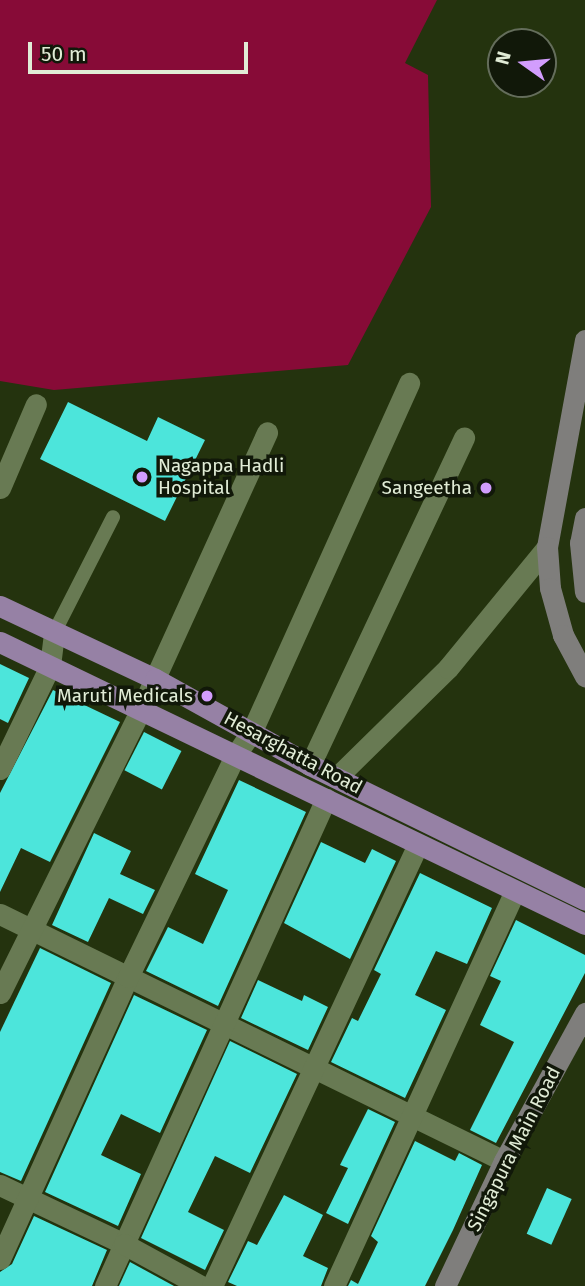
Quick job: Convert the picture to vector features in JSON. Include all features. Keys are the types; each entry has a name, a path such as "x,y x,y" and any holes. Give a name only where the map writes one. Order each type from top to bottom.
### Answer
{"main road":[{"path":"585,340 547,547 550,588 560,623 585,676"},
{"path":"585,518 580,543 585,592"},
{"name":"Hesarghatta Road","path":"0,606 155,679 310,765 585,900"},
{"name":"Hesarghatta Road","path":"0,642 585,924"},
{"name":"Singapura Main Road","path":"445,1286 504,1161 585,1013"}],"street":[{"path":"0,1259 128,977 235,755 252,732 409,383"},
{"path":"0,488 36,404"},
{"path":"0,993 141,709 267,432"},
{"path":"310,765 464,437"},
{"path":"337,777 448,668 547,547"},
{"path":"0,769 50,666 54,633"},
{"path":"105,1286 327,799"},
{"path":"212,1286 418,845"},
{"path":"334,1286 414,1117 514,892"},
{"path":"0,914 504,1161"},
{"path":"0,1185 124,1244 201,1286"}],"lane":[{"path":"54,633 113,517"}],"shaded area":[{"path":"0,0 437,0 405,63 428,75 431,207 348,365 54,390 0,381"}],"building":[{"path":"68,402 147,441 158,417 205,440 165,521 40,459"},
{"path":"0,664 29,678 8,723 0,719"},
{"path":"53,690 120,722 50,862 21,848 0,892 0,793"},
{"path":"144,732 181,751 162,789 124,770"},
{"path":"239,780 306,812 218,1006 146,971 168,927 203,944 228,890 195,874"},
{"path":"94,833 131,851 120,874 155,890 143,914 109,898 88,942 52,925"},
{"path":"321,842 365,863 372,849 396,861 350,959 284,923"},
{"path":"420,873 492,908 467,964 436,951 415,995 446,1010 405,1098 331,1062 352,1018 358,1021 381,974 374,970"},
{"path":"516,920 585,955 585,973 496,1143 470,1130 514,1042 480,1025 501,981 490,976"},
{"path":"40,948 111,983 21,1181 0,1172 0,1032"},
{"path":"258,980 302,1001 304,995 328,1007 308,1050 241,1018"},
{"path":"134,995 207,1030 160,1133 121,1114 101,1155 141,1174 118,1226 45,1192"},
{"path":"230,1041 297,1074 250,1173 215,1156 188,1212 224,1230 205,1270 141,1238"},
{"path":"368,1109 395,1122 348,1224 326,1213 348,1168 340,1165"},
{"path":"415,1141 455,1161 459,1153 482,1165 453,1230 425,1286 348,1286 351,1280 358,1284 378,1242 371,1236"},
{"path":"547,1188 572,1199 551,1245 527,1234"},
{"path":"284,1195 323,1215 303,1256 328,1268 321,1286 237,1286 228,1282 248,1241 257,1245"},
{"path":"34,1216 107,1250 92,1286 0,1286 0,1272 12,1264"},
{"path":"130,1262 174,1286 119,1286"}],"place":[{"name":"Nagappa Hadli Hospital","path":"142,477"},
{"name":"Sangeetha","path":"486,488"},
{"name":"Maruti Medicals","path":"207,696"}]}
